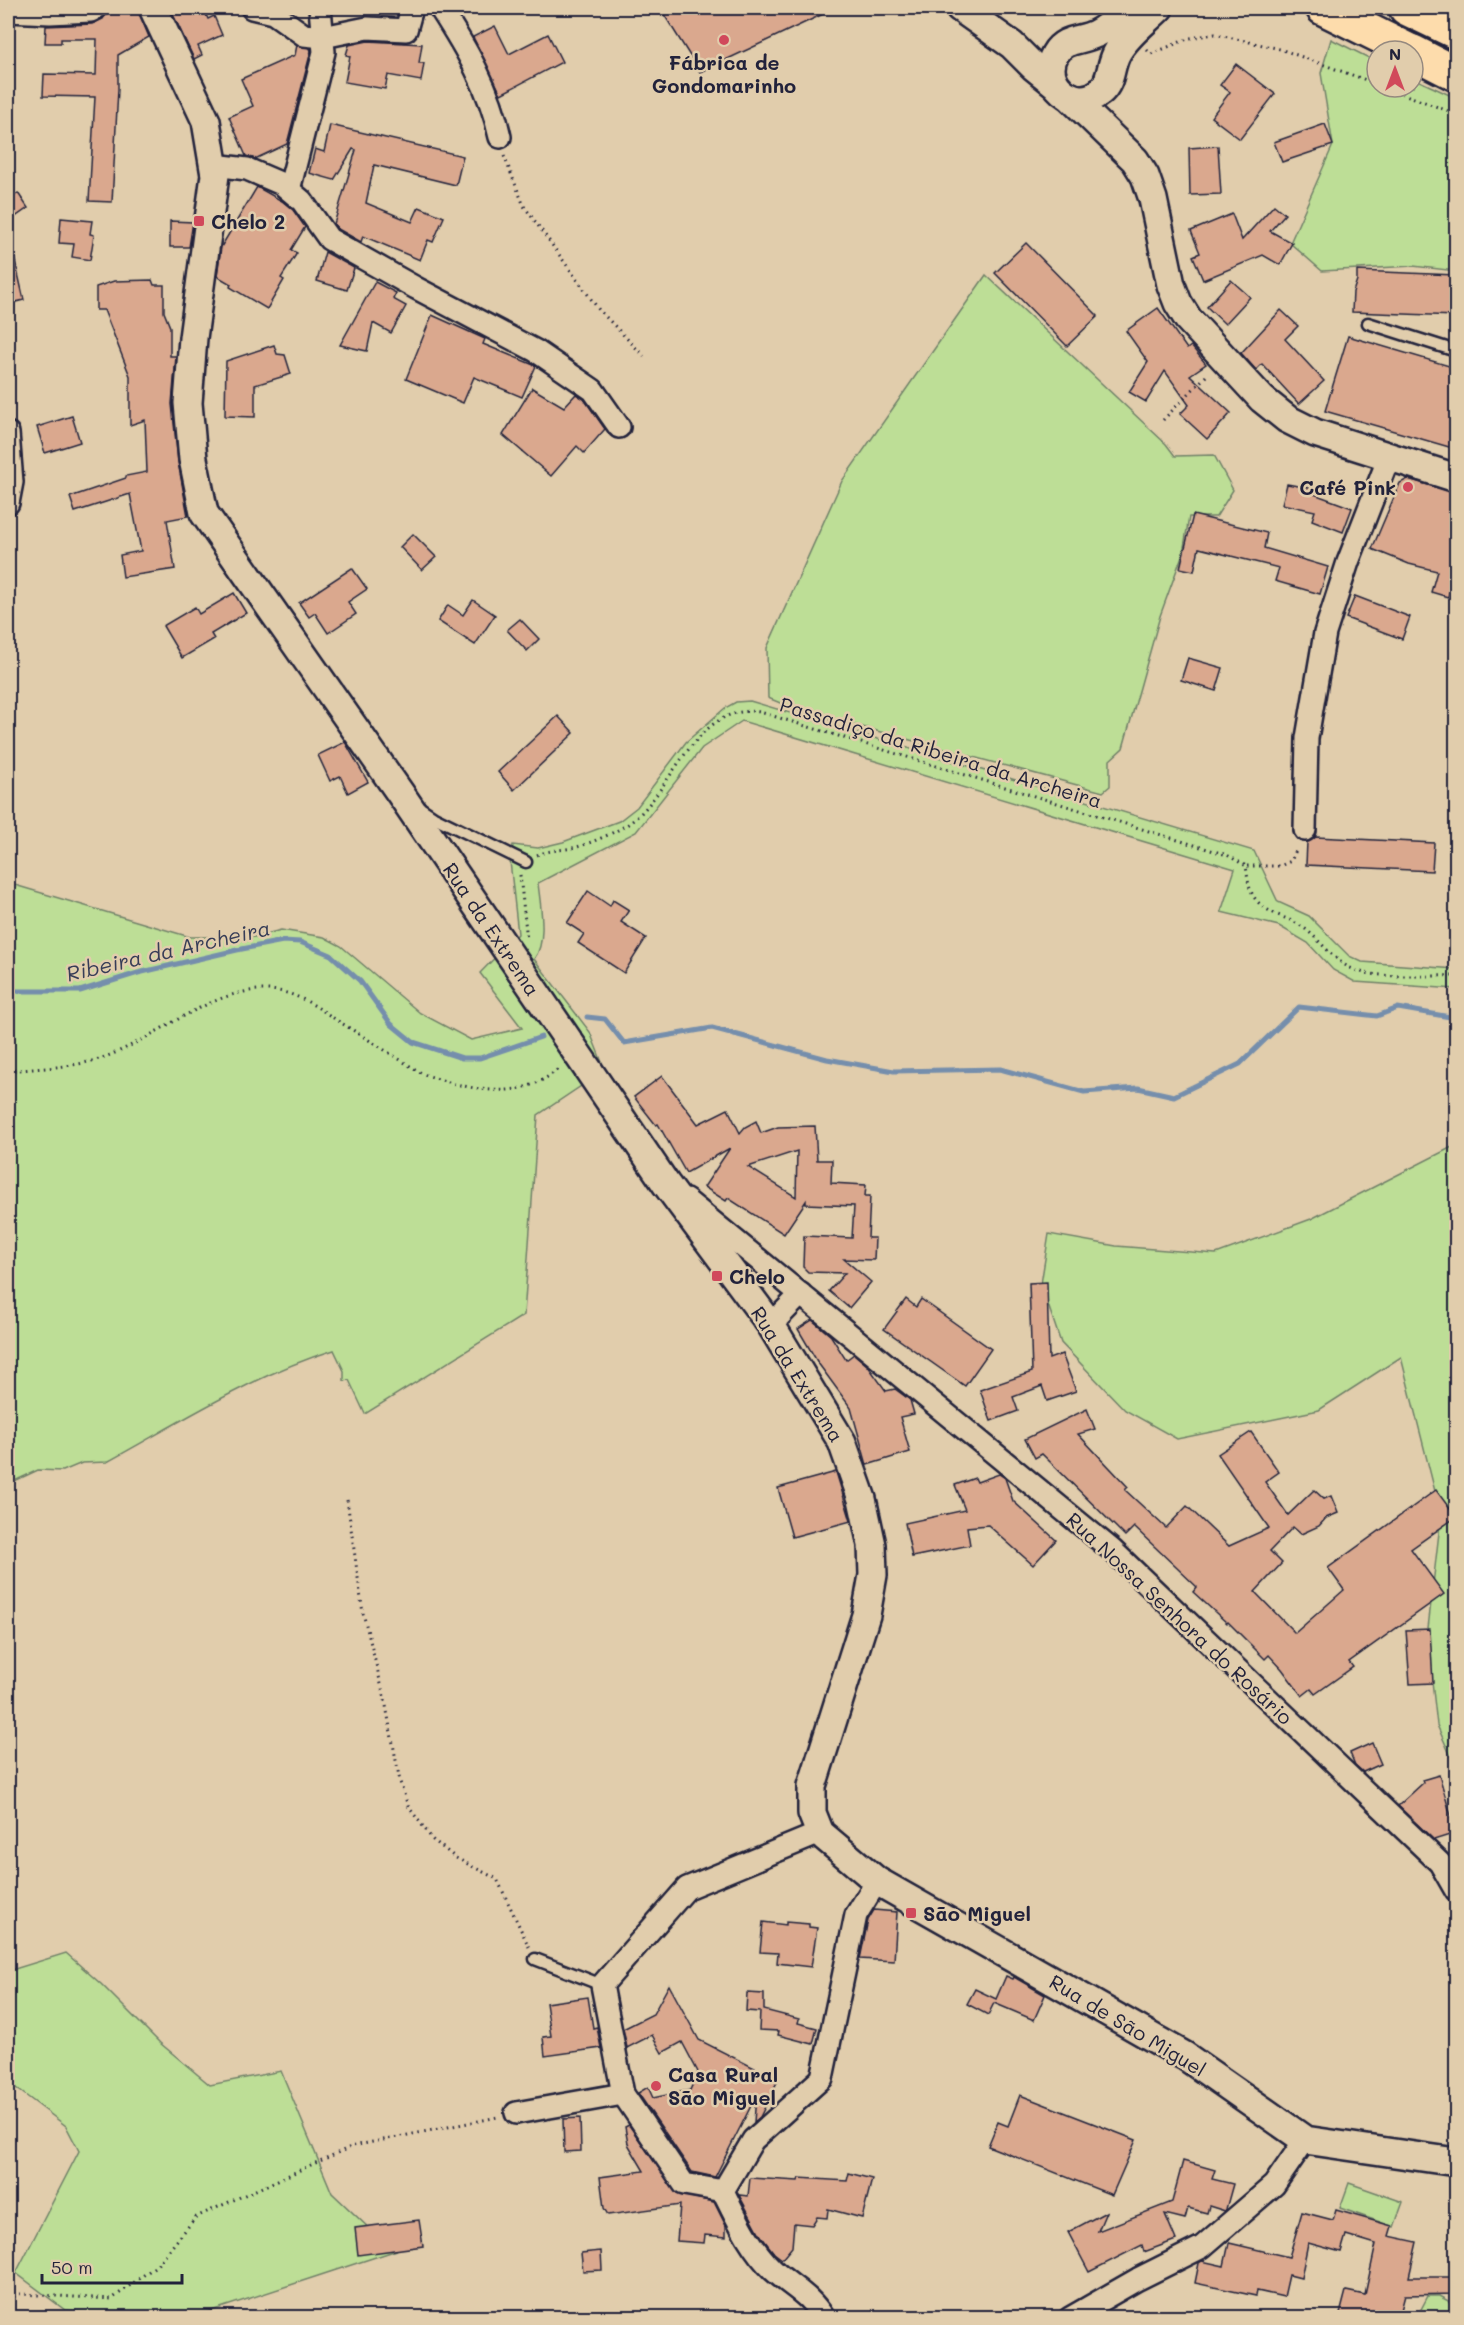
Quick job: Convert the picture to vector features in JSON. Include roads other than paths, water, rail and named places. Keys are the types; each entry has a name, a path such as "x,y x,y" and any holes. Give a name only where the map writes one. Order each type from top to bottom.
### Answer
{"highway":[{"path":"1323,8 1386,39"},
{"path":"1406,8 1456,32"},
{"path":"1425,58 1456,74"}],"street":[{"path":"8,11 50,13 91,11 96,8"},
{"name":"Rua da Extrema","path":"153,8 206,121 214,165 215,175 193,338 188,403 193,459 204,513 399,793 666,1184 771,1325 842,1442 862,1499 872,1545 873,1575 866,1615 812,1786 812,1813 820,1833"},
{"path":"252,8 273,13 304,34 323,37 367,28 406,30 412,8"},
{"path":"289,190 324,52 320,8"},
{"path":"440,8 467,48 495,113 500,137"},
{"path":"960,8 1011,45 1020,50 1037,53 1053,52 1070,42 1100,31 1126,8"},
{"path":"1110,136 1100,120 1099,104 1114,59 1121,46 1159,8"},
{"path":"1070,42 1098,44 1110,60 1108,79 1097,95 1088,98 1062,90 1051,74 1051,63 1070,42"},
{"path":"1011,45 1135,160 1145,176 1154,199 1171,285 1178,303 1188,319 1262,399 1287,419 1315,433 1456,478"},
{"path":"214,165 247,169 282,184 302,201 329,239 536,351 593,390 619,427"},
{"path":"8,433 12,482 8,503"},
{"path":"1305,830 1307,738 1325,633 1348,562 1389,457"},
{"name":"Rua Nossa Senhora do Rosário","path":"666,1184 1112,1550 1440,1863 1456,1892"},
{"path":"771,1325 801,1294"},
{"path":"723,2191 684,2184 623,2094 602,1985 687,1888 820,1833"},
{"name":"Rua de São Miguel","path":"820,1833 877,1881 1185,2056 1305,2140 1456,2162"},
{"path":"723,2191 753,2140 822,2078 856,1915 877,1881"},
{"path":"516,2113 623,2094"},
{"path":"1070,2318 1138,2279 1202,2247 1274,2185 1305,2140"},
{"path":"723,2191 749,2240 773,2270 813,2301 824,2318"}],"lane":[{"path":"1368,323 1456,351"},
{"path":"399,793 434,817 526,862"},
{"path":"535,1959 602,1985"}],"waterway":[{"name":"Ribeira da Archeira","path":"8,991 80,991 138,973 237,950 283,941 300,942 331,955 360,981 391,1024 413,1042 462,1058 480,1058 541,1037"},
{"name":"Ribeira da Archeira","path":"587,1017 605,1019 624,1043 712,1028 827,1059 894,1071 1000,1069 1084,1092 1138,1088 1174,1096 1240,1064 1299,1007 1377,1016 1398,1008 1456,1018"}],"place":[{"name":"Fábrica de Gondomarinho","path":"724,40"},
{"name":"Chelo 2","path":"199,221"},
{"name":"Café Pink","path":"1408,487"},
{"name":"Chelo","path":"717,1276"},
{"name":"São Miguel","path":"911,1913"},
{"name":"Casa Rural São Miguel","path":"656,2086"}]}
